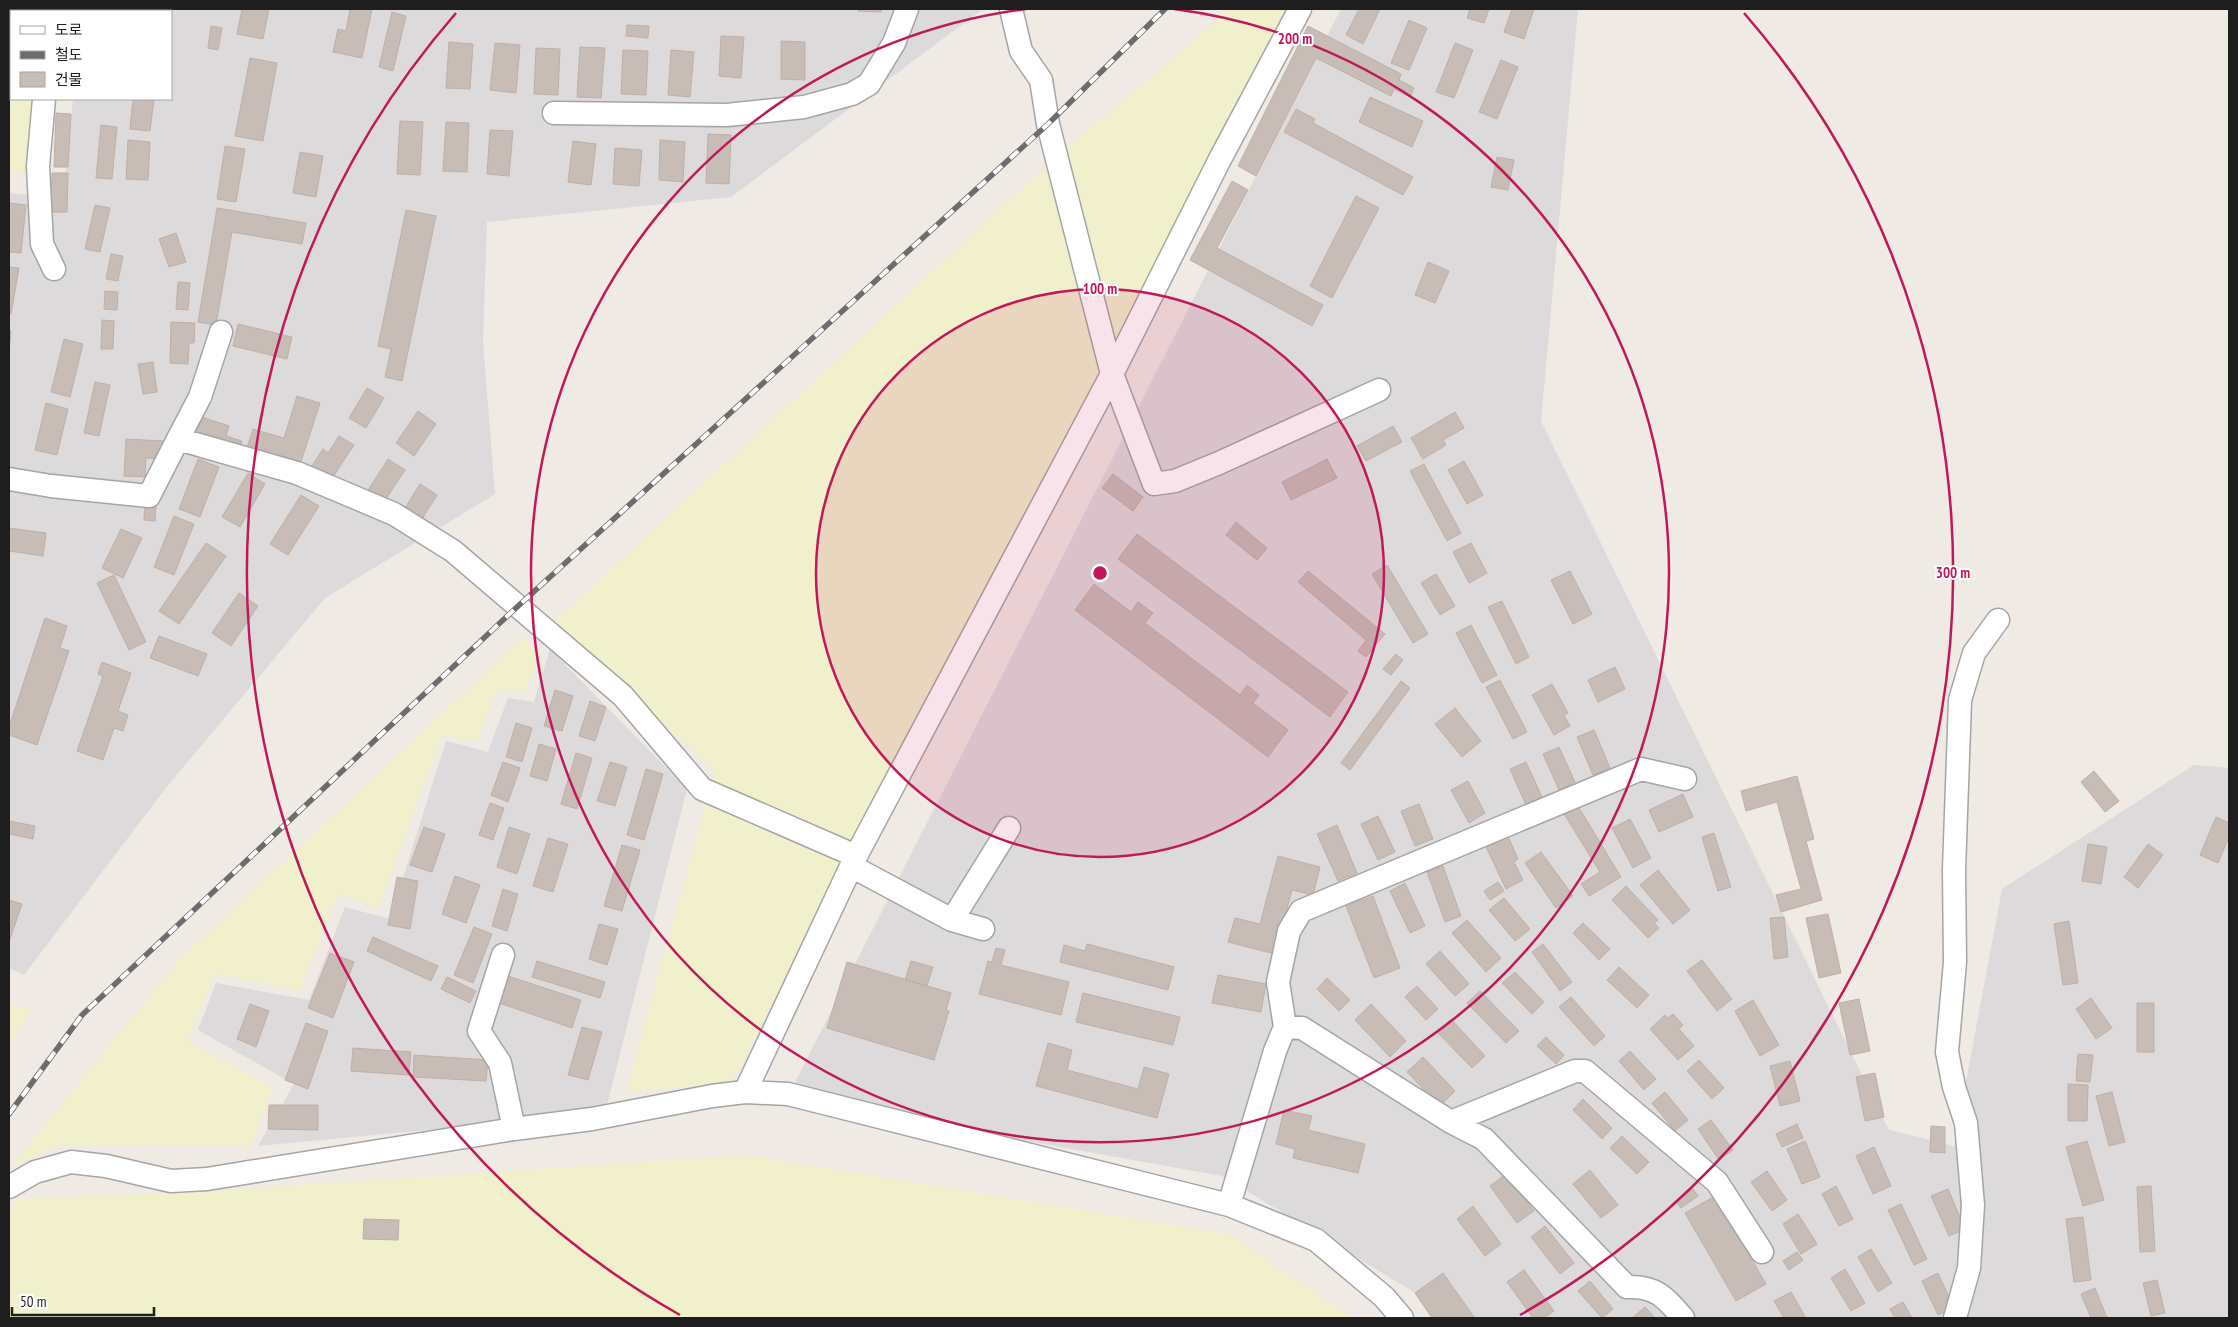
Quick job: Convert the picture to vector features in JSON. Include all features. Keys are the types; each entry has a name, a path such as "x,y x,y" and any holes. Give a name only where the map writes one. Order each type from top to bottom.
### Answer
{"street":[{"path":"554,112 727,115 804,107 852,94 869,84 894,43 908,9"},
{"path":"1011,9 1021,51 1041,80 1048,124 1112,374 1154,484 1175,481 1219,463 1379,390"},
{"path":"746,1092 853,861 1112,374 1219,161 1300,9"},
{"path":"44,100 38,166 42,244 54,268"},
{"path":"9,479 51,486 149,496 200,397 221,332"},
{"path":"178,439 298,473 394,514 453,551 623,696 702,789 853,861 952,920 983,929"},
{"path":"1956,1318 1969,1268 1973,1205 1966,1123 1954,1087 1947,1052 1955,962 1954,870 1960,700 1974,653 1998,620"},
{"path":"1229,1205 1275,1051 1285,1027 1278,982 1289,931 1301,910 1641,770 1685,779"},
{"path":"952,920 1009,828"},
{"path":"502,955 479,1031 500,1063 514,1129"},
{"path":"1285,1027 1302,1028 1451,1122 1484,1139 1627,1287 1645,1286 1667,1300 1683,1318"},
{"path":"1451,1122 1575,1071 1585,1071 1717,1182 1762,1252"},
{"path":"9,1187 34,1172 71,1162 106,1166 171,1181 207,1179 514,1129 592,1119 712,1096 746,1092 788,1094 1229,1205 1316,1240 1384,1297 1402,1318"}],"shaded area":[{"path":"983,9 731,197 487,222 483,342 495,494 325,598 165,789 24,975 9,968 9,193 63,199 73,100 172,100 172,10 81,10"},
{"path":"1341,9 1578,9 1541,421 1889,1130 1954,1146 2002,889 2194,765 2229,768 2229,1318 1434,1318 1417,1294 1222,1176 787,1098"},
{"path":"550,649 687,789 605,1113 258,1146 294,1084 198,1030 216,983 309,1000 345,907 390,919 446,741 488,752 508,698 534,702"}],"green space":[{"path":"9,9 47,9 10,10 10,100 36,100 27,172 9,171"},
{"path":"1231,9 1293,9 1122,327 731,1083 626,1092 715,770 553,623 1046,166"},
{"path":"524,637 539,655 525,691 497,690 476,742 442,734 378,908 339,893 299,991 215,973 187,1041 273,1088 251,1145 58,1145 10,1168 180,959"},
{"path":"9,1003 31,1009 9,1043"},
{"path":"747,1155 1228,1234 1353,1318 9,1318 9,1215 18,1199 196,1192"}],"building":[{"path":"138,9 166,9 166,10"},
{"path":"242,9 269,9 263,39 237,34"},
{"path":"350,9 372,9 362,58 333,52 338,29 346,31"},
{"path":"858,9 882,9 881,12 858,11"},
{"path":"1359,9 1380,9 1363,44 1346,35"},
{"path":"1470,9 1489,9 1484,23 1467,18"},
{"path":"1512,9 1534,9 1524,39 1504,32"},
{"path":"392,12 406,16 393,71 379,67"},
{"path":"1409,20 1427,28 1409,70 1391,63"},
{"path":"627,25 649,26 648,38 626,36"},
{"path":"211,26 222,28 218,50 208,48"},
{"path":"1308,26 1401,74 1399,80 1414,88 1410,97 1394,89 1391,96 1316,58 1256,176 1238,166"},
{"path":"721,36 744,37 741,78 719,76"},
{"path":"781,41 805,42 805,80 781,79"},
{"path":"449,42 473,44 470,89 446,88"},
{"path":"495,43 520,45 516,93 490,90"},
{"path":"1455,43 1473,50 1454,98 1436,92"},
{"path":"580,47 605,48 601,98 577,97"},
{"path":"536,48 560,49 558,95 534,94"},
{"path":"623,50 648,51 646,95 621,94"},
{"path":"671,50 694,52 690,97 668,95"},
{"path":"250,58 277,63 263,141 235,136"},
{"path":"1501,60 1518,67 1497,119 1479,112"},
{"path":"1370,97 1423,121 1412,147 1359,122"},
{"path":"133,100 154,100 150,131 130,129"},
{"path":"1296,109 1315,119 1313,123 1413,177 1403,195 1284,132"},
{"path":"56,113 71,114 68,167 54,167"},
{"path":"400,121 423,122 420,175 397,174"},
{"path":"446,122 469,123 467,172 443,171"},
{"path":"101,125 117,127 112,179 96,178"},
{"path":"490,130 513,131 509,176 487,174"},
{"path":"708,134 731,135 729,184 706,183"},
{"path":"128,140 150,142 148,180 126,179"},
{"path":"660,140 685,142 683,182 659,180"},
{"path":"573,141 596,144 591,185 568,182"},
{"path":"225,146 245,149 236,202 217,199"},
{"path":"615,148 642,150 639,186 613,184"},
{"path":"300,152 323,156 316,197 293,193"},
{"path":"1497,157 1514,160 1508,190 1491,187"},
{"path":"52,173 68,173 67,212 51,212"},
{"path":"1232,181 1248,190 1217,248 1323,305 1312,326 1190,260"},
{"path":"1356,196 1379,208 1332,298 1310,286"},
{"path":"9,203 26,205 21,253 9,252"},
{"path":"95,205 110,208 100,252 85,249"},
{"path":"217,208 306,223 302,244 232,232 216,325 198,322"},
{"path":"406,210 436,216 402,381 385,377 391,349 378,346"},
{"path":"176,233 186,262 169,267 159,239"},
{"path":"111,254 123,256 118,281 106,279"},
{"path":"1428,262 1449,271 1435,303 1415,295"},
{"path":"9,267 19,268 11,314 9,313"},
{"path":"178,282 190,283 188,310 176,309"},
{"path":"105,291 118,292 117,310 104,309"},
{"path":"102,320 114,321 113,349 101,349"},
{"path":"171,322 195,323 194,343 189,343 188,364 170,363"},
{"path":"238,324 292,337 287,359 233,346"},
{"path":"9,330 11,331 9,353"},
{"path":"64,339 83,344 70,397 51,392"},
{"path":"153,362 157,392 143,394 138,364"},
{"path":"95,382 110,385 99,436 84,433"},
{"path":"367,388 384,398 366,428 349,418"},
{"path":"297,396 320,403 299,468 246,451 253,429 284,438"},
{"path":"46,403 68,409 57,455 35,450"},
{"path":"418,411 436,424 414,456 396,443"},
{"path":"1455,412 1464,428 1443,440 1446,445 1423,459 1411,438"},
{"path":"199,416 229,426 226,436 242,441 239,451 224,441 193,431"},
{"path":"1393,426 1402,442 1366,461 1357,446"},
{"path":"339,436 354,445 329,483 309,470 323,449 328,453"},
{"path":"126,439 163,441 162,459 146,458 145,477 124,476"},
{"path":"198,459 219,467 200,517 179,509"},
{"path":"388,459 405,470 384,502 367,492"},
{"path":"1327,459 1337,478 1291,500 1282,482"},
{"path":"1464,461 1483,495 1467,504 1448,470"},
{"path":"1424,464 1461,533 1447,541 1410,471"},
{"path":"248,473 265,484 240,527 222,517"},
{"path":"1113,474 1143,497 1133,511 1102,488"},
{"path":"420,484 437,495 419,524 402,513"},
{"path":"301,495 319,506 288,555 270,544"},
{"path":"145,501 156,502 155,521 144,520"},
{"path":"174,516 194,524 174,575 154,567"},
{"path":"1236,522 1267,548 1257,560 1226,535"},
{"path":"9,528 46,533 43,556 9,551"},
{"path":"121,529 142,538 123,578 102,568"},
{"path":"1137,534 1348,692 1330,717 1118,559"},
{"path":"206,543 226,556 179,624 159,611"},
{"path":"1471,543 1487,573 1469,583 1453,552"},
{"path":"1387,565 1428,634 1413,643 1372,574"},
{"path":"1308,571 1385,634 1366,657 1358,651 1366,640 1298,582"},
{"path":"1570,571 1592,614 1573,624 1551,580"},
{"path":"1436,574 1455,606 1440,615 1421,583"},
{"path":"114,575 146,642 129,650 97,583"},
{"path":"1094,584 1131,612 1138,602 1153,613 1145,623 1240,695 1247,685 1259,695 1253,703 1288,730 1268,757 1075,610"},
{"path":"239,593 258,606 231,646 212,633"},
{"path":"1502,601 1529,657 1516,664 1488,607"},
{"path":"45,618 67,626 60,648 69,651 37,745 9,735 9,727"},
{"path":"1471,625 1497,675 1482,683 1456,633"},
{"path":"159,636 207,654 198,676 150,658"},
{"path":"1396,654 1403,660 1391,675 1383,669"},
{"path":"102,662 131,673 118,711 128,715 123,731 114,728 103,760 77,751 103,676 98,674"},
{"path":"1615,667 1625,689 1598,702 1588,680"},
{"path":"1500,680 1527,732 1513,739 1486,687"},
{"path":"1401,681 1410,688 1350,770 1341,763"},
{"path":"1552,684 1568,713 1564,715 1570,726 1554,735 1532,695"},
{"path":"555,690 573,696 562,731 544,726"},
{"path":"590,701 606,707 595,741 579,736"},
{"path":"1455,708 1481,741 1462,757 1435,724"},
{"path":"516,723 532,728 522,762 506,757"},
{"path":"1594,730 1610,768 1593,775 1577,737"},
{"path":"539,744 556,749 547,781 530,776"},
{"path":"1559,747 1575,782 1559,790 1543,754"},
{"path":"576,753 592,758 577,809 561,804"},
{"path":"503,762 520,768 508,802 491,795"},
{"path":"610,762 627,767 615,806 597,801"},
{"path":"1526,762 1542,797 1526,805 1510,769"},
{"path":"646,769 663,774 644,840 627,835"},
{"path":"2094,771 2119,801 2105,812 2081,782"},
{"path":"1797,776 1814,839 1806,841 1822,900 1781,912 1776,895 1801,889 1777,802 1746,811 1741,791"},
{"path":"1468,781 1485,813 1469,823 1451,790"},
{"path":"1683,794 1693,817 1659,832 1649,810"},
{"path":"490,803 504,808 493,840 479,835"},
{"path":"1419,804 1433,839 1415,846 1401,811"},
{"path":"1578,806 1621,877 1589,896 1581,884 1600,872 1564,814"},
{"path":"1378,816 1395,852 1378,860 1361,824"},
{"path":"2216,817 2229,823 2229,837 2218,863 2200,855"},
{"path":"1630,819 1651,858 1633,868 1612,828"},
{"path":"9,821 35,826 33,839 9,834"},
{"path":"1337,825 1357,873 1338,881 1317,834"},
{"path":"424,827 445,834 432,872 410,865"},
{"path":"509,827 530,834 517,874 497,867"},
{"path":"1714,833 1731,887 1718,891 1702,837"},
{"path":"1508,836 1518,859 1514,862 1523,880 1506,889 1486,847"},
{"path":"548,838 568,844 553,892 533,886"},
{"path":"2088,844 2107,847 2101,884 2082,881"},
{"path":"2148,844 2163,855 2138,888 2124,877"},
{"path":"622,845 640,850 622,911 604,906"},
{"path":"1541,852 1573,896 1556,908 1525,863"},
{"path":"1278,856 1320,867 1313,895 1292,890 1275,954 1228,942 1235,918 1260,924"},
{"path":"1443,866 1461,916 1445,922 1427,872"},
{"path":"1658,870 1690,910 1673,924 1640,885"},
{"path":"455,876 480,885 466,923 442,914"},
{"path":"397,877 418,881 410,929 388,925"},
{"path":"1498,882 1504,891 1490,900 1484,891"},
{"path":"1405,883 1425,926 1410,933 1390,891"},
{"path":"1626,886 1658,920 1654,923 1659,928 1648,938 1612,900"},
{"path":"503,889 518,894 507,931 492,926"},
{"path":"1373,896 1400,968 1374,978 1346,906"},
{"path":"1504,898 1530,929 1515,941 1489,910"},
{"path":"9,900 22,904 9,942"},
{"path":"1828,914 1841,973 1819,978 1806,918"},
{"path":"1784,917 1788,957 1774,959 1770,918"},
{"path":"1467,920 1501,958 1486,972 1452,933"},
{"path":"2069,921 2078,983 2063,985 2054,924"},
{"path":"1583,923 1610,949 1599,960 1573,933"},
{"path":"599,924 618,929 607,965 589,959"},
{"path":"474,927 492,934 473,983 454,975"},
{"path":"373,937 438,966 431,981 367,951"},
{"path":"1087,944 1174,967 1168,990 1060,962 1064,945 1085,951"},
{"path":"1543,944 1572,982 1560,991 1532,952"},
{"path":"996,948 1005,950 1001,965 1069,982 1061,1015 979,994 988,961 992,962"},
{"path":"1440,951 1469,984 1455,996 1426,964"},
{"path":"330,953 354,962 333,1018 308,1008"},
{"path":"1702,960 1732,999 1717,1011 1687,971"},
{"path":"537,961 605,982 600,998 532,977"},
{"path":"911,961 933,967 927,986 905,980"},
{"path":"847,962 951,993 946,1010 949,1011 934,1060 827,1028"},
{"path":"1619,967 1649,995 1637,1008 1607,980"},
{"path":"1515,972 1544,1002 1532,1014 1502,983"},
{"path":"1218,975 1266,984 1261,1012 1212,1003"},
{"path":"508,976 581,1000 572,1028 499,1003"},
{"path":"447,977 476,991 470,1003 441,989"},
{"path":"1327,978 1350,1000 1339,1011 1317,989"},
{"path":"1417,986 1438,1009 1426,1020 1405,997"},
{"path":"1480,991 1519,1031 1506,1043 1467,1003"},
{"path":"1083,993 1180,1017 1173,1045 1076,1022"},
{"path":"1571,997 1605,1036 1594,1046 1559,1007"},
{"path":"2091,998 2112,1028 2096,1039 2076,1009"},
{"path":"1859,999 1870,1051 1850,1055 1839,1003"},
{"path":"1753,1000 1779,1045 1760,1056 1735,1011"},
{"path":"2137,1003 2154,1003 2154,1052 2137,1052"},
{"path":"250,1004 269,1011 256,1047 237,1039"},
{"path":"1371,1004 1406,1041 1390,1057 1355,1020"},
{"path":"1673,1014 1683,1025 1679,1029 1694,1046 1678,1060 1650,1029 1665,1015 1668,1018"},
{"path":"1451,1019 1485,1056 1472,1068 1437,1032"},
{"path":"306,1023 328,1031 308,1089 285,1080"},
{"path":"582,1027 602,1032 588,1080 568,1075"},
{"path":"1546,1037 1564,1055 1556,1064 1537,1046"},
{"path":"1048,1043 1072,1050 1067,1070 1138,1089 1144,1067 1169,1074 1157,1118 1036,1086"},
{"path":"353,1048 411,1052 409,1075 351,1071"},
{"path":"1630,1051 1656,1079 1644,1090 1619,1061"},
{"path":"2078,1054 2093,1055 2090,1082 2076,1081"},
{"path":"414,1055 488,1060 486,1081 413,1077"},
{"path":"1423,1057 1455,1091 1440,1106 1407,1072"},
{"path":"1699,1060 1724,1088 1712,1099 1687,1071"},
{"path":"1790,1061 1800,1101 1780,1106 1770,1066"},
{"path":"1875,1073 1884,1117 1865,1121 1856,1077"},
{"path":"2068,1084 2088,1085 2087,1121 2068,1121"},
{"path":"1665,1092 1688,1120 1675,1131 1652,1103"},
{"path":"2112,1092 2125,1142 2109,1146 2096,1096"},
{"path":"1583,1099 1612,1128 1602,1139 1573,1110"},
{"path":"269,1105 318,1105 318,1130 268,1129"},
{"path":"1284,1110 1312,1116 1308,1130 1365,1144 1358,1173 1293,1158 1295,1149 1276,1144"},
{"path":"1711,1120 1733,1150 1719,1160 1698,1129"},
{"path":"1797,1124 1803,1138 1782,1147 1776,1134"},
{"path":"1931,1126 1945,1127 1945,1153 1930,1152"},
{"path":"1622,1136 1649,1162 1637,1174 1610,1148"},
{"path":"1805,1141 1820,1177 1802,1184 1787,1149"},
{"path":"2087,1141 2104,1200 2083,1206 2066,1147"},
{"path":"1874,1147 1891,1186 1873,1194 1856,1156"},
{"path":"1590,1170 1618,1205 1601,1218 1573,1184"},
{"path":"1767,1171 1787,1200 1772,1211 1751,1182"},
{"path":"1506,1174 1534,1211 1517,1223 1490,1186"},
{"path":"1836,1186 1853,1219 1839,1226 1822,1194"},
{"path":"2151,1186 2155,1251 2140,1252 2137,1187"},
{"path":"1693,1189 1698,1196 1681,1208 1676,1201"},
{"path":"1948,1189 1965,1229 1949,1236 1931,1196"},
{"path":"1715,1196 1766,1284 1736,1301 1685,1213"},
{"path":"1901,1204 1927,1259 1914,1265 1888,1210"},
{"path":"1473,1206 1501,1244 1485,1256 1457,1219"},
{"path":"1798,1214 1817,1244 1801,1254 1783,1224"},
{"path":"2083,1217 2091,1280 2074,1282 2066,1219"},
{"path":"364,1219 399,1220 398,1240 363,1239"},
{"path":"1545,1226 1574,1263 1560,1274 1531,1237"},
{"path":"1871,1249 1892,1283 1878,1292 1858,1257"},
{"path":"1797,1252 1803,1260 1789,1270 1783,1261"},
{"path":"1845,1269 1865,1303 1851,1311 1831,1278"},
{"path":"1524,1270 1554,1311 1544,1318 1533,1318 1507,1282"},
{"path":"1443,1273 1474,1317 1432,1318 1415,1293"},
{"path":"1938,1273 1954,1308 1938,1315 1922,1281"},
{"path":"2157,1280 2165,1313 2151,1316 2143,1283"},
{"path":"1590,1281 1613,1309 1602,1318 1578,1291"},
{"path":"2095,1288 2107,1318 2091,1318 2081,1294"},
{"path":"1791,1292 1806,1318 1784,1318 1774,1301"},
{"path":"1903,1302 1912,1318 1895,1318 1890,1309"},
{"path":"1645,1307 1655,1318 1632,1318"}],"railway":[{"path":"9,1114 82,1015 517,607 1048,124 1165,9"}]}
